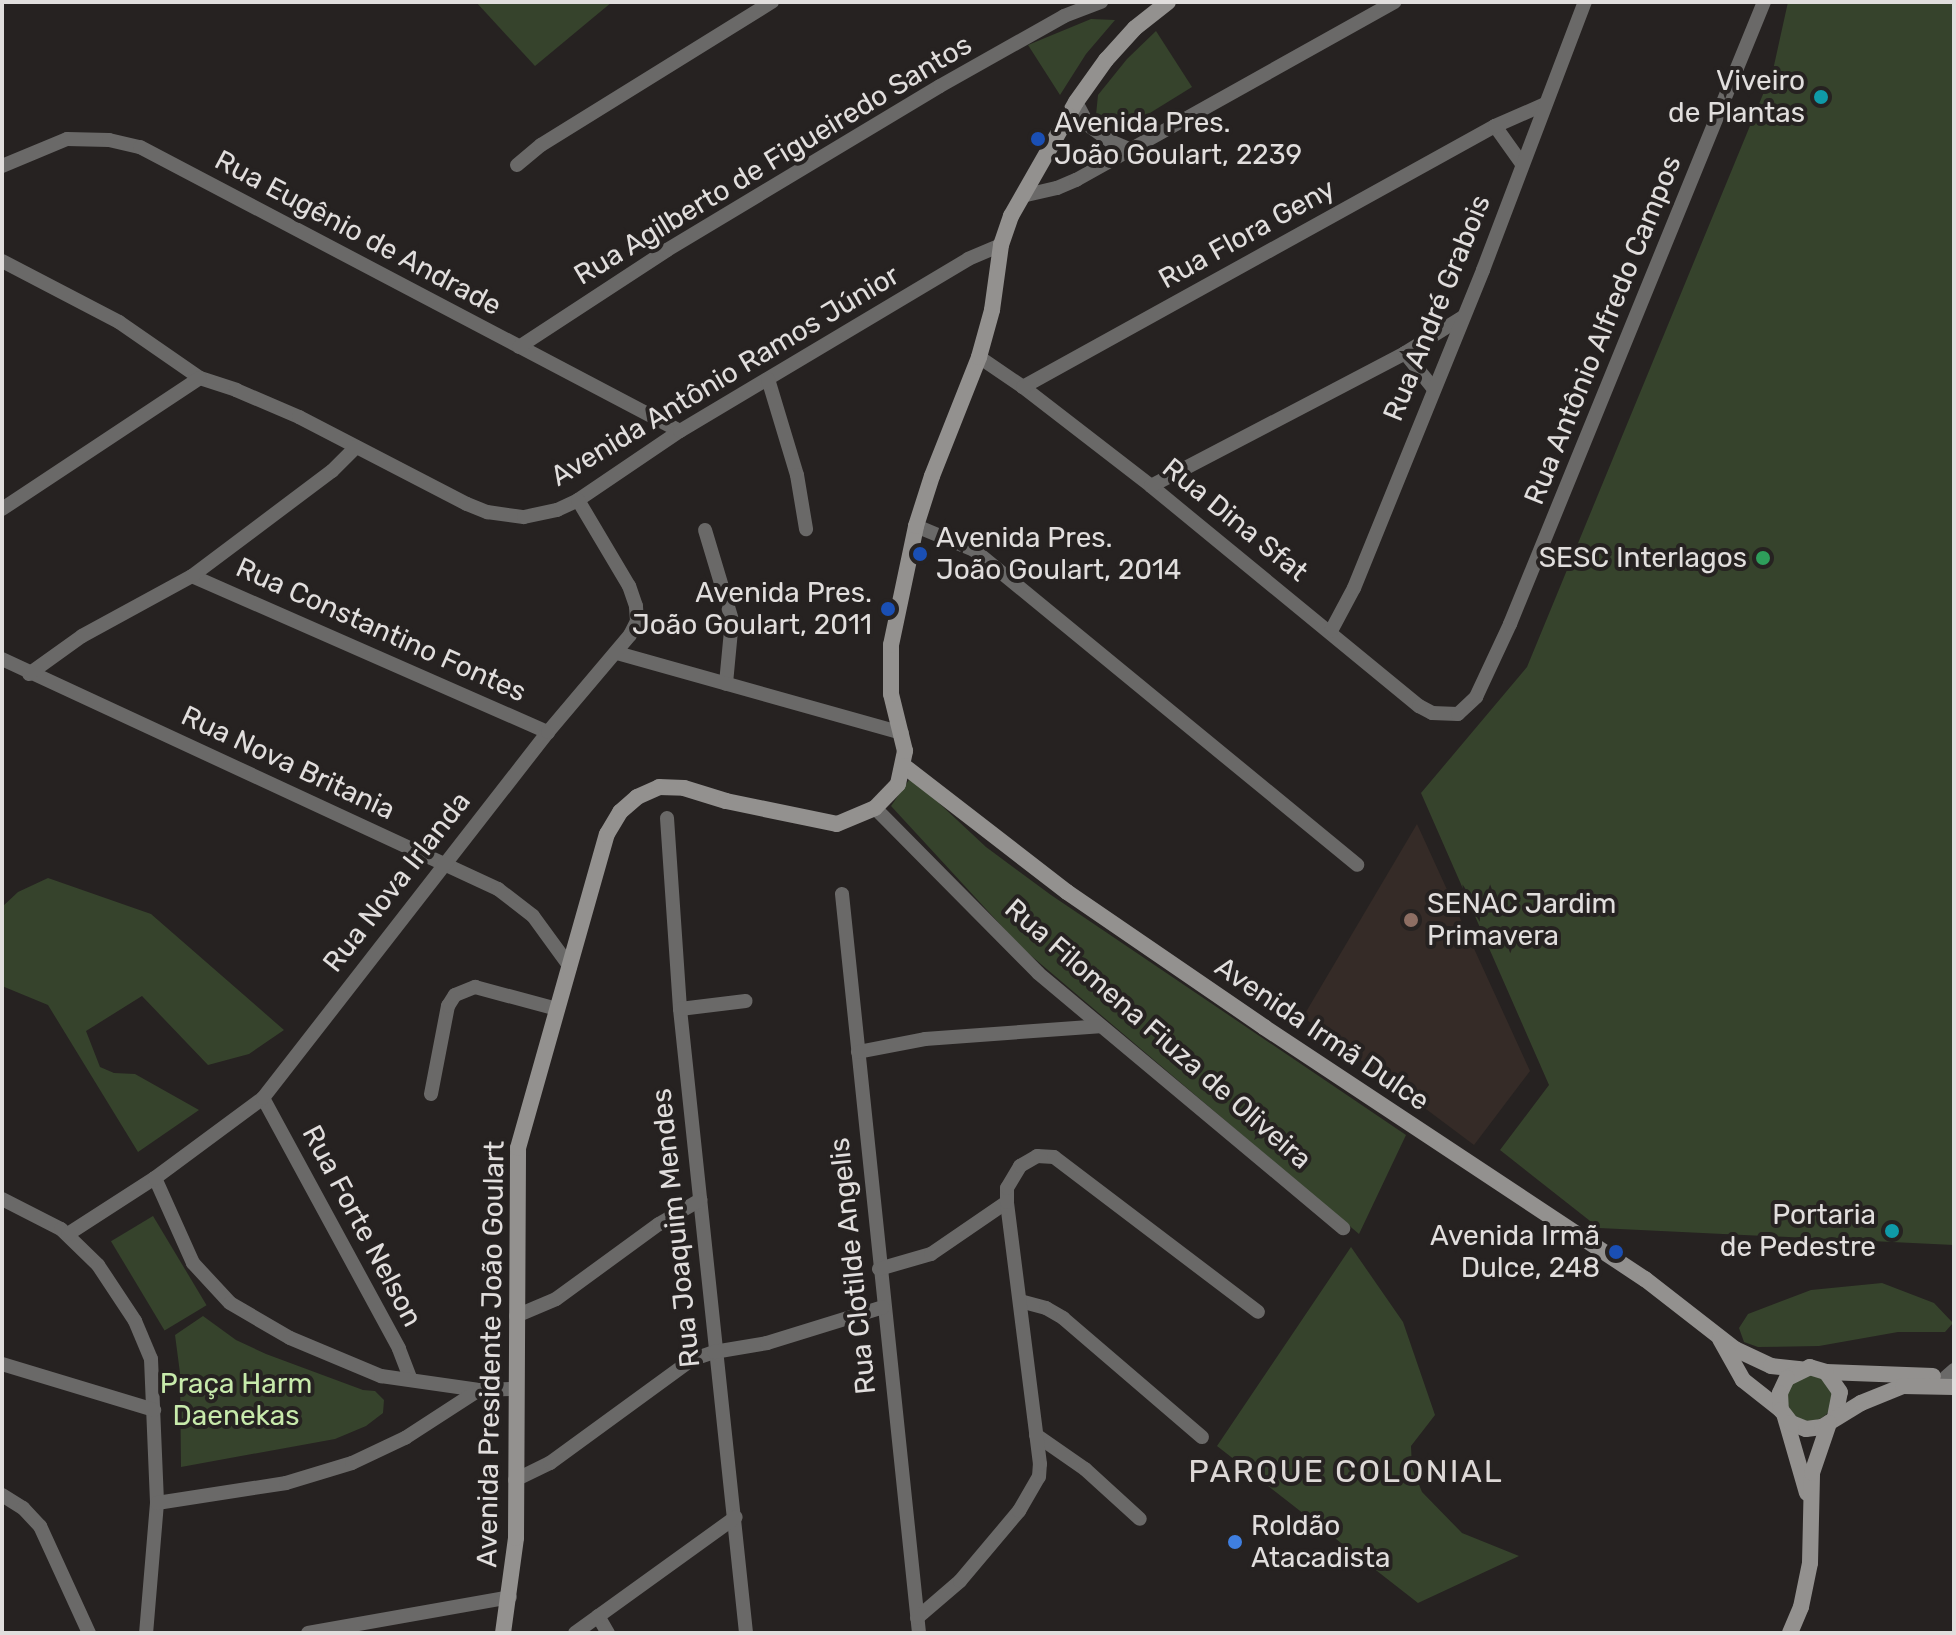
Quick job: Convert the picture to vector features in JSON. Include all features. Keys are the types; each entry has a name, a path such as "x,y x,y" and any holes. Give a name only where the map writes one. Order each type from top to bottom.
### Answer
{"street":[{"path":"517,165 541,145 772,2"},
{"name":"Rua Agilberto de Figueiredo Santos","path":"519,347 667,250 940,86 1064,16 1101,2"},
{"path":"1022,196 1057,188 1131,150 1395,2"},
{"name":"Rua André Grabois","path":"1331,631 1354,588 1585,2"},
{"name":"Rua Antônio Alfredo Campos","path":"1458,714 1476,697 1510,624 1764,2"},
{"path":"904,766 902,733 891,694 889,667 916,526 937,461 979,357 992,310 1001,245 1022,196 1076,102 1106,60 1161,3"},
{"path":"1076,102 1088,125 1110,141 1131,150"},
{"name":"Rua Flora Geny","path":"1023,387 1495,126 1545,104"},
{"path":"1495,126 1522,164"},
{"name":"Rua Eugênio de Andrade","path":"2,166 67,139 109,140 140,147 680,431"},
{"name":"Avenida Antônio Ramos Júnior","path":"2,261 119,322 200,378 287,412 487,512 539,515 578,500 680,431 968,259 1001,245"},
{"path":"1151,486 1405,353 1463,317"},
{"path":"1405,353 1433,388"},
{"name":"Rua Dina Sfat","path":"979,357 1151,486 1419,706 1432,713 1458,714"},
{"path":"2,509 200,378"},
{"path":"768,379 797,475 806,529"},
{"path":"29,674 82,636 192,576 332,471 356,447"},
{"name":"Rua Nova Irlanda","path":"68,1234 155,1178 263,1098 548,732 617,653 637,621 636,606 629,586 578,500"},
{"path":"916,526 974,550 1357,865"},
{"path":"705,530 732,620 726,684"},
{"name":"Rua Constantino Fontes","path":"192,576 548,732"},
{"path":"617,653 902,733"},
{"name":"Rua Nova Britania","path":"2,659 498,889 544,928 570,967"},
{"name":"Avenida Presidente João Goulart","path":"503,1633 516,1538 518,1148 607,834 620,812 637,797 659,787 684,788 753,807 837,824 875,808 898,784 904,766"},
{"name":"Avenida Irmã Dulce","path":"904,766 1067,892 1264,1027 1645,1279 1751,1359 1801,1369"},
{"name":"Rua Filomena Fiuza de Oliveira","path":"875,808 1028,963 1343,1228"},
{"name":"Rua Joaquim Mendes","path":"667,818 680,1009 746,1633"},
{"name":"Rua Clotilde Angelis","path":"842,894 918,1626"},
{"path":"431,1094 448,1006 455,995 475,987 557,1009"},
{"path":"680,1009 746,1001"},
{"path":"858,1052 937,1038 1100,1026"},
{"name":"Rua Forte Nelson","path":"263,1098 399,1349 411,1380"},
{"path":"918,1626 1019,1511 1039,1477 1007,1202 1007,1188 1020,1166 1037,1156 1054,1157 1258,1312"},
{"path":"155,1178 193,1263 230,1303 290,1338 381,1376 479,1390 515,1389"},
{"path":"2,1199 41,1216 68,1234 113,1285 135,1321 151,1359 157,1503 146,1633"},
{"path":"516,1316 556,1299 659,1224 700,1200"},
{"path":"879,1269 931,1254 1007,1202"},
{"path":"1020,1301 1046,1308 1063,1318 1202,1437"},
{"path":"515,1480 550,1463 691,1360 714,1352 749,1348 883,1307"},
{"name":"Avenida Irmã Dulce","path":"1718,1334 1743,1380 1783,1413"},
{"path":"2,1364 154,1410"},
{"path":"1810,1502 1783,1413 1783,1385 1801,1369 1903,1372 1952,1378"},
{"path":"1790,1633 1801,1607 1810,1563 1810,1502 1816,1456 1840,1392 1826,1372"},
{"path":"1783,1413 1806,1429 1903,1386 1952,1378"},
{"path":"157,1503 286,1483 352,1463 405,1438 479,1390"},
{"path":"1036,1435 1085,1469 1140,1519"},
{"path":"2,1495 23,1508 40,1526 89,1633"},
{"path":"575,1633 736,1517"},
{"path":"308,1633 510,1597"},
{"path":"598,1616 608,1633"}],"shaded area":[{"name":"SENAC Jardim Primavera","path":"1417,824 1530,1071 1474,1145 1303,1017"}],"green space":[{"path":"476,2 612,2 535,66"},
{"name":"SESC Interlagos","path":"1788,2 1954,2 1954,1245 1599,1228 1500,1150 1549,1085 1421,793 1527,667 1773,70"},
{"path":"1091,19 1115,20 1086,54 1060,95 1028,45"},
{"path":"1156,31 1192,87 1124,129 1107,125 1096,115 1098,95 1127,59"},
{"path":"911,777 986,847 1051,895 1406,1135 1359,1234 1022,948 891,806"},
{"path":"48,878 151,914 284,1030 249,1054 208,1065 142,996 86,1031 100,1067 114,1073 135,1074 199,1110 138,1152 48,1005 2,986 2,907 18,892"},
{"path":"153,1216 207,1305 165,1330 111,1241"},
{"path":"1351,1247 1403,1322 1435,1415 1411,1446 1412,1468 1422,1492 1462,1533 1519,1556 1418,1603 1217,1446"},
{"path":"1882,1283 1934,1303 1953,1323 1945,1332 1898,1332 1819,1346 1758,1347 1744,1342 1739,1328 1748,1314 1811,1290"},
{"name":"Praça Harm Daenekas","path":"203,1316 236,1340 266,1354 363,1390 375,1391 384,1400 383,1413 366,1426 335,1439 181,1467 180,1373 175,1335"},
{"path":"1810,1375 1826,1382 1833,1398 1826,1414 1810,1421 1794,1414 1787,1398 1794,1382"}],"place":[{"name":"Viveiro de Plantas","path":"1821,97"},
{"name":"Avenida Pres. João Goulart, 2239","path":"1038,139"},
{"name":"Avenida Pres. João Goulart, 2014","path":"920,554"},
{"name":"SESC Interlagos","path":"1763,558"},
{"name":"Avenida Pres. João Goulart, 2011","path":"888,609"},
{"name":"SENAC Jardim Primavera","path":"1411,920"},
{"name":"Portaria de Pedestre","path":"1892,1231"},
{"name":"Avenida Irmã Dulce, 248","path":"1616,1252"},
{"name":"Roldão Atacadista","path":"1235,1542"}],"district":[{"name":"PARQUE COLONIAL","path":"1346,1471"}]}
